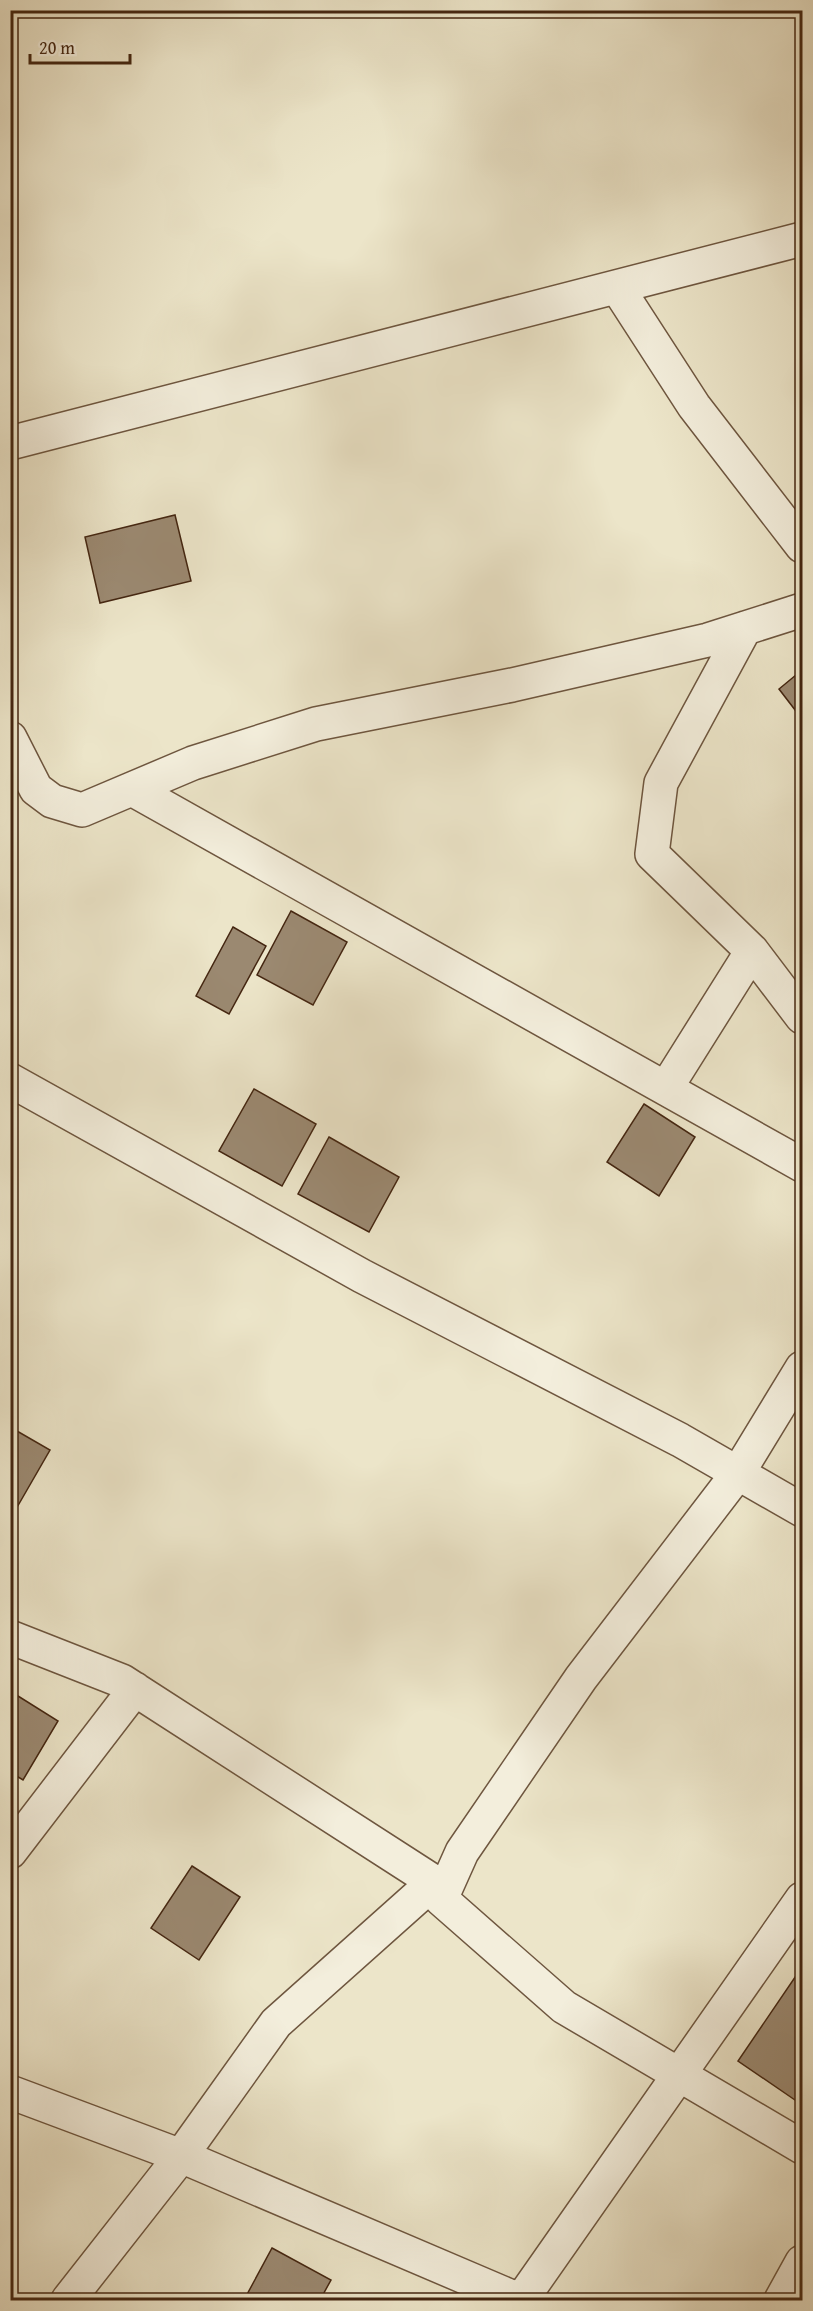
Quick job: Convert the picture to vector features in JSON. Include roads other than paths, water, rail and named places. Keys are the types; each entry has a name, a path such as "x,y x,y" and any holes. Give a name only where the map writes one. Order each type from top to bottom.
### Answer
{"street":[{"path":"10,443 802,240"},
{"path":"617,287 694,406 802,546"},
{"path":"10,738 36,789 52,801 82,810 193,763 316,724 524,682 708,640 802,610"},
{"path":"745,628 662,783 652,854 752,951 802,1017"},
{"path":"132,789 802,1165"},
{"path":"666,1088 752,951"},
{"path":"10,1080 362,1276 680,1440 802,1510"},
{"path":"802,1368 738,1473 581,1678 462,1852 441,1899 564,2007 802,2147"},
{"path":"10,1637 122,1681 434,1882 276,2023 180,2156 68,2301"},
{"path":"10,1852 135,1689"},
{"path":"10,2092 180,2156 523,2300 802,1899"},
{"path":"781,2301 802,2262"}]}
